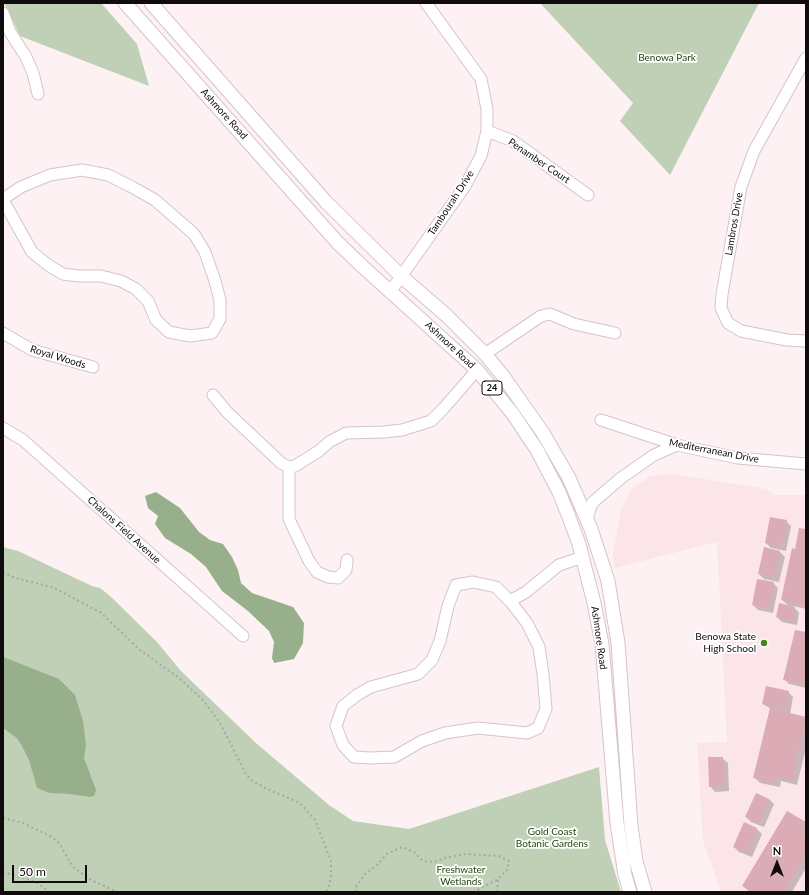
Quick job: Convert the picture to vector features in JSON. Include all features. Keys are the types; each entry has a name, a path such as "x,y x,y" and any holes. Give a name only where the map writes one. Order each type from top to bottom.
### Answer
{"main road":[{"name":"Ashmore Road","path":"125,3 338,242 390,292 437,332 477,370 513,414 537,450 559,492 583,557 602,644 617,823 625,875 630,892"},
{"name":"Ashmore Road","path":"151,3 326,202 402,278 446,315 485,354 503,376 543,433 569,478 587,519 608,581 618,643 631,826 636,861 645,892"}],"street":[{"name":"Tambourah Drive","path":"390,292 402,278 465,186 481,156 487,131 487,109 481,80 426,3"},
{"path":"3,13 6,34 31,68 38,94"},
{"name":"Lambros Drive","path":"805,62 754,151 741,187 722,294 721,308 728,323 741,330 787,340 806,341"},
{"name":"Penamber Court","path":"487,131 513,141 588,195"},
{"path":"82,170 108,175 155,200 194,234 205,252 220,300 220,319 212,333 190,336 169,332 156,320 148,301 136,289 121,281 101,276 63,274 48,265 32,252 3,199 21,187 50,175 82,170"},
{"path":"485,354 541,316 550,314 574,324 615,333"},
{"name":"Royal Woods","path":"3,333 32,350 93,368"},
{"path":"213,395 227,412 270,453 281,463 289,467 295,466 319,451 329,442 346,433 402,430 431,421 477,370"},
{"name":"Mediterranean Drive","path":"601,420 677,445 738,458 806,464"},
{"name":"Chalons Field Avenue","path":"3,428 23,440 243,636"},
{"path":"587,519 592,504 621,478 654,455 677,445"},
{"path":"289,467 289,519 309,561 316,572 328,577 338,578 346,570 347,560"},
{"path":"510,601 526,592 559,565 583,557"},
{"path":"473,582 496,587 510,601 528,623 539,647 546,709 538,728 527,733 478,728 445,733 422,741 394,756 370,758 354,756 343,746 336,726 343,706 357,695 371,687 418,674 432,660 440,641 448,606 456,585 473,582"}],"path":[{"path":"3,572 16,578 52,587 100,612 140,650 179,678 202,700 220,723 246,774 251,780 265,788 300,803 316,820 331,861 331,878 327,892"},
{"path":"3,818 23,823 52,837 59,843 73,867 91,880 117,892"},
{"path":"355,892 356,887 365,874 388,854 402,847 414,852 422,861 434,862 444,858 465,854 498,856 509,861 508,869 498,879 474,892"},
{"path":"3,872 36,882 50,892"},
{"path":"497,892 498,879"}],"shaded area":[{"name":"Benowa State High School","path":"673,474 767,489 774,495 806,495 806,892 721,892 703,841 697,743 727,742 717,542 615,568 613,553 621,510 631,490 650,476"},
{"path":"156,492 180,508 199,532 210,540 223,544 232,557 238,570 241,583 252,593 293,607 304,623 303,643 294,659 274,663 272,658 274,642 269,631 248,611 222,591 206,567 191,554 165,538 155,524 158,516 148,508 145,496"},
{"path":"3,657 59,679 75,695 83,721 86,745 84,758 96,790 94,796 90,797 50,793 37,788 29,760 22,746 17,738 3,728"}],"green space":[{"path":"4,3 101,3 137,44 149,86 20,36"},
{"name":"Benowa Park","path":"540,3 759,3 670,175 620,121 633,103"},
{"path":"3,547 18,551 92,586 100,588 109,595 157,642 181,671 257,744 329,805 353,821 409,829 599,767 605,840 621,892 3,892"}],"building":[{"path":"770,517 787,520 781,546 765,543"},
{"path":"799,528 806,529 806,606 781,600 792,548 795,549"},
{"path":"764,547 780,551 774,577 758,574"},
{"path":"757,579 774,582 768,608 752,605"},
{"path":"779,603 795,607 792,621 776,617"},
{"path":"795,630 806,632 805,685 783,680"},
{"path":"766,686 789,691 785,709 762,704"},
{"path":"770,708 806,717 792,780 776,776 775,783 753,778"},
{"path":"708,757 723,757 724,786 709,787"},
{"path":"756,793 769,799 759,823 745,817"},
{"path":"787,811 806,822 801,834 806,837 806,855 784,892 752,892 742,886"},
{"path":"744,822 757,828 747,853 733,847"}],"place":[{"name":"Benowa State High School","path":"764,643"}],"park label":[{"name":"Gold Coast Botanic Gardens","path":"552,838"},
{"name":"Freshwater Wetlands","path":"461,876"}]}
